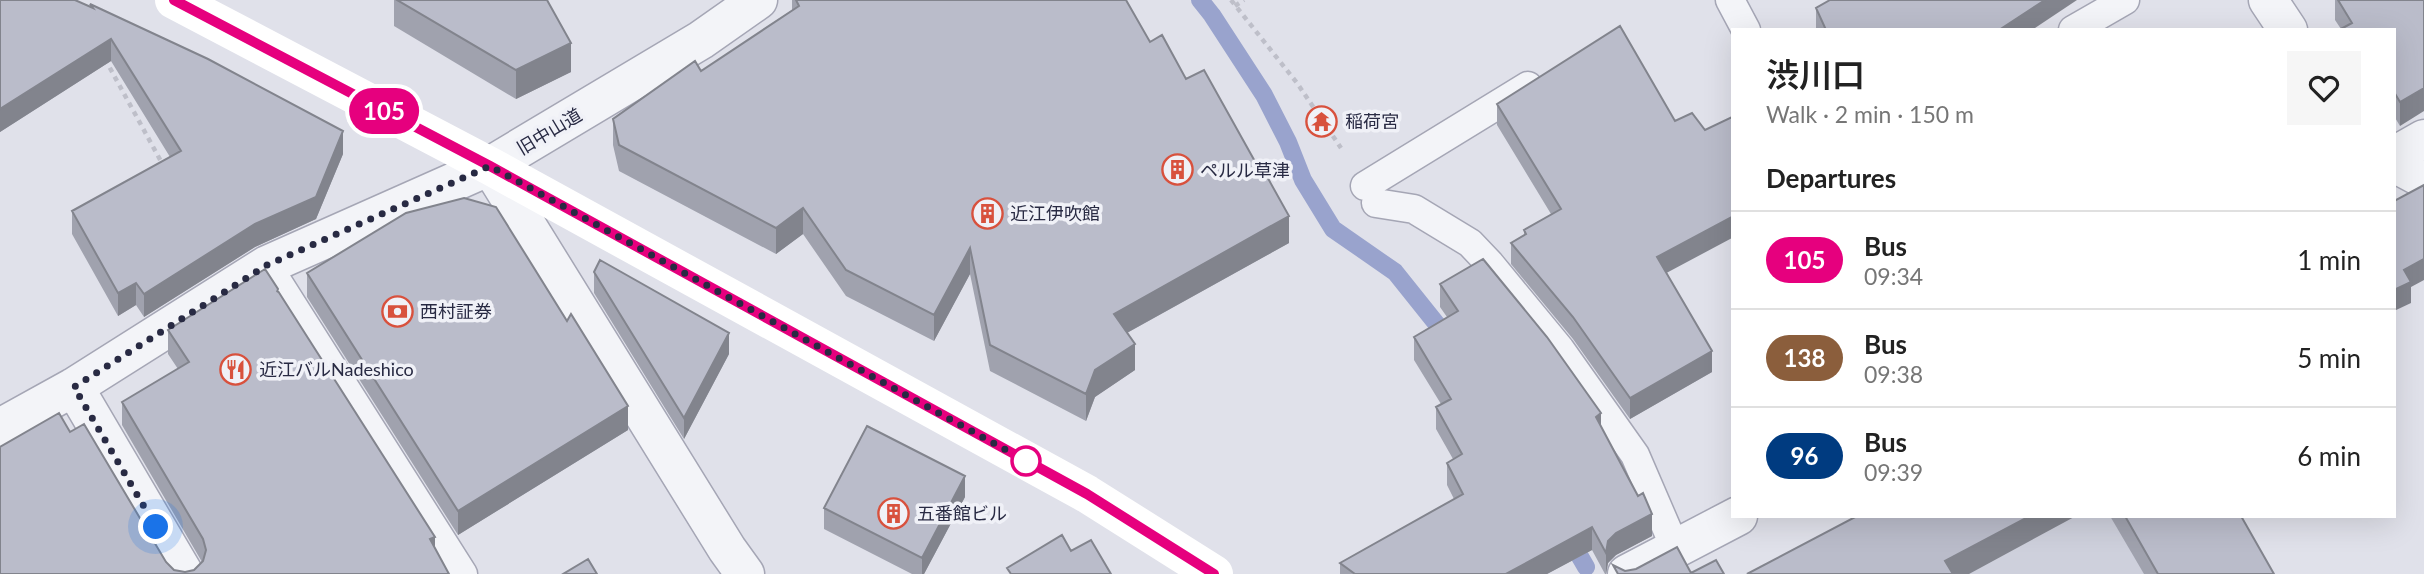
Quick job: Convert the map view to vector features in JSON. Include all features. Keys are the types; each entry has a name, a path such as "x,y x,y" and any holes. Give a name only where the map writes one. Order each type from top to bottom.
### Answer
{"main road":[{"path":"174,0 490,166 1087,494 1214,574"}],"street":[{"name":"旧中山道","path":"0,428 74,387 267,265 490,166 701,40 758,0"},
{"path":"2268,0 2286,28"},
{"path":"2396,155 2424,139"},
{"path":"2396,164 2424,179"},
{"path":"490,166 745,574"},
{"path":"74,387 184,574"},
{"path":"1627,574 1734,518"}],"lane":[{"path":"1730,0 1745,28"},
{"path":"2076,28 2124,0"},
{"path":"1371,194 1552,72"},
{"path":"1371,194 1414,209 1469,243 1490,264 1560,349 1635,455 1676,550"},
{"path":"267,265 463,574"}],"path":[{"path":"1231,0 1297,83 1371,194"},
{"path":"1235,6 1244,0"},
{"path":"99,48 165,168"}],"shaded area":[{"path":"1925,518 2238,518 2271,574 1957,574"}],"building":[{"path":"0,0 75,0 93,8 90,4 208,59 343,131 316,197 255,224 144,294 136,283 118,293 72,211 181,151 111,39 0,109"},
{"path":"397,0 547,0 571,43 516,70"},
{"path":"796,0 1126,0 1150,42 1162,35 1186,79 1204,70 1262,174 1265,173 1289,216 1114,314 1135,344 1095,370 1086,394 990,345 970,248 934,315 846,270 803,208 776,228 619,145 613,119 695,61 701,71 799,6"},
{"path":"1830,0 2045,0 2002,28 1825,28 1816,8"},
{"path":"2338,0 2424,0 2424,88 2400,102 2396,95 2396,28 2343,28 2352,23"},
{"path":"1620,26 1675,121 1692,113 1705,130 1731,117 1731,218 1657,257 1712,351 1630,398 1573,317 1511,243 1526,234 1524,230 1561,209 1497,104"},
{"path":"2424,185 2424,259 2404,270 2411,282 2396,289 2396,200"},
{"path":"464,198 496,207 567,321 571,314 628,406 458,511 307,273 406,213"},
{"path":"1483,259 1547,337 1601,413 1596,417 1638,496 1643,493 1652,514 1616,533 1608,541 1606,553 1592,527 1506,574 1355,574 1340,563 1463,494 1447,463 1462,454 1436,407 1451,399 1414,337 1458,311 1440,284"},
{"path":"600,260 729,333 684,418 594,272"},
{"path":"265,269 278,289 277,292 435,537 430,539 449,574 0,574 0,447 59,413 70,432 84,424 166,562 174,570 185,572 194,570 203,561 206,550 203,539 122,402 189,362 168,330"},
{"name":"五番館ビル","path":"867,426 965,476 922,558 824,508"},
{"path":"1853,518 2026,518 1945,561 1953,574 1747,574"},
{"path":"2126,518 2242,518 2274,574 2158,574"},
{"path":"1062,535 1071,551 1091,540 1111,574 1011,574 1007,568"},
{"path":"1677,547 1691,573 1716,560 1724,574 1618,574 1613,565 1625,571 1636,569"},
{"path":"588,559 597,574 563,574"}],"waterway":[{"path":"1200,0 1264,95 1288,142 1303,180 1333,229 1395,272 1451,342"},
{"path":"1568,536 1586,567"}],"bus line":[{"name":"105","path":"174,0 490,166 1087,494 1214,574"}],"place":[{"name":"稲荷宮","path":"1322,121"},
{"name":"ペルル草津","path":"1177,170"},
{"name":"近江伊吹館","path":"987,213"},
{"name":"西村証券","path":"397,311"},
{"name":"近江バルNadeshico","path":"236,369"},
{"name":"五番館ビル","path":"894,513"}],"route":[{"path":"156,527 74,387 267,265 490,166 1026,461"}]}
